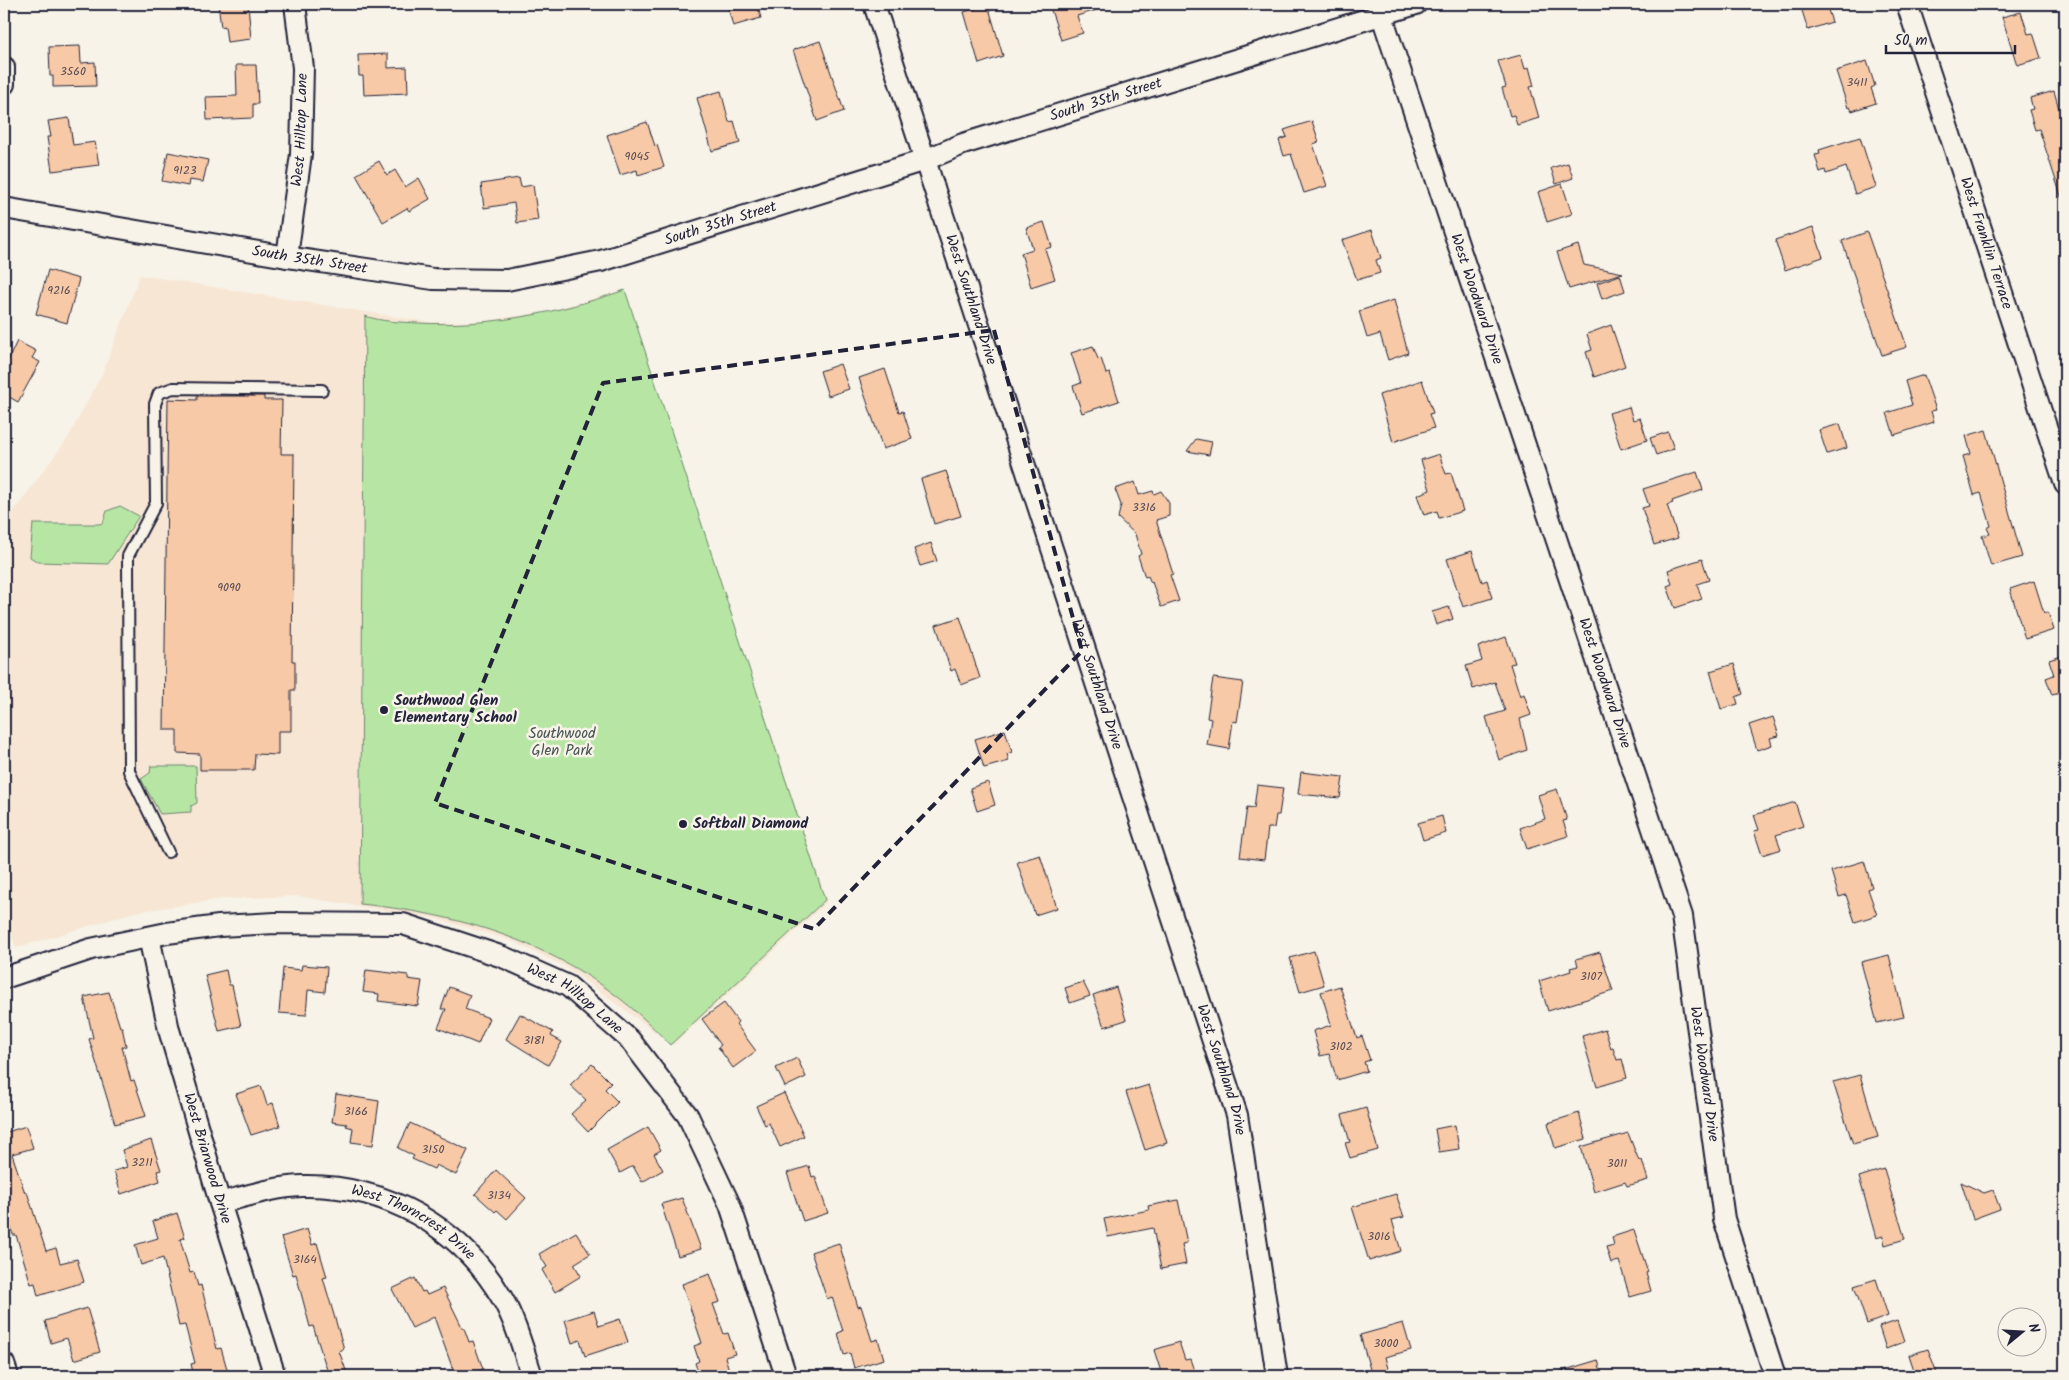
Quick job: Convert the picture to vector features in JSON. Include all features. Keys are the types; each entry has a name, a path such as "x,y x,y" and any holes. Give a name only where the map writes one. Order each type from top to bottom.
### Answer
{"street":[{"name":"West Hilltop Lane","path":"287,257 301,154 302,68 295,4"},
{"name":"West Southland Drive","path":"874,4 1237,1115 1277,1376"},
{"name":"South 35th Street","path":"4,208 287,257 433,279 507,280 601,261 925,160 964,144 1380,10 1416,4"},
{"name":"West Franklin Terrace","path":"1907,4 2065,484"},
{"name":"West Woodward Drive","path":"1380,10 1682,916 1724,1219 1775,1376"},
{"path":"4,67 4,84"},
{"name":"West Hilltop Lane","path":"4,978 91,949 149,937 219,926 275,923 403,924 503,957 568,986 630,1040 688,1116 730,1206 786,1376"},
{"name":"West Briarwood Drive","path":"149,937 169,1030 220,1203 276,1376"},
{"name":"West Thorncrest Drive","path":"220,1203 273,1190 301,1186 330,1187 366,1192 400,1205 429,1220 458,1243 480,1266 502,1298 519,1337 532,1376"},
{"path":"4,1364 8,1376"}],"lane":[{"path":"168,852 129,771 128,556 156,503 155,404 159,393 173,388 322,390"}],"highlighted area":[{"path":"994,330 1082,651 814,929 435,803 603,383"}],"shaded area":[{"name":"Southwood Glen Elementary School","path":"140,275 428,322 485,321 549,311 624,290 827,902 673,1045 566,967 510,940 433,918 296,896 222,899 135,912 16,948 4,913 4,524 68,438 103,372"}],"green space":[{"name":"Southwood Glen Park","path":"625,290 825,900 670,1045 638,1013 603,986 567,964 529,945 489,930 447,918 360,904 365,316 398,322 471,323 549,312"},
{"path":"120,506 139,516 108,564 38,562 30,557 33,524 99,524 103,523 107,511"},
{"path":"151,766 196,766 197,803 191,806 191,812 160,814 141,779 150,773"}],"building":[{"path":"218,4 248,4 251,39 227,42 225,26 221,27"},
{"path":"727,4 757,4 761,18 733,26"},
{"path":"1049,4 1106,4 1106,7 1077,16 1083,33 1061,40"},
{"path":"1800,4 1826,4 1832,22 1808,30"},
{"path":"988,5 1003,56 979,64 964,12"},
{"path":"2021,12 2028,34 2033,33 2041,58 2017,65 2002,17"},
{"path":"820,41 844,111 817,121 793,50"},
{"path":"80,46 81,63 95,62 96,86 53,87 53,76 50,76 49,47"},
{"path":"388,54 388,68 407,67 408,93 364,95 363,76 359,76 358,55"},
{"path":"1521,55 1525,69 1529,67 1534,86 1530,87 1539,118 1517,125 1514,115 1510,116 1502,88 1506,87 1498,61"},
{"path":"1867,61 1875,86 1871,88 1876,103 1852,111 1850,107 1848,108 1836,71"},
{"path":"236,65 256,65 258,104 253,104 253,118 207,120 206,97 237,96"},
{"path":"721,91 729,122 734,121 740,143 712,151 697,98"},
{"path":"2054,91 2065,130 2065,202 2063,202 2039,129 2035,130 2029,110 2033,109 2030,98"},
{"path":"69,118 73,145 95,142 99,165 52,171 47,137 51,137 48,121"},
{"path":"1312,121 1319,142 1313,144 1327,186 1304,193 1291,154 1284,156 1279,140 1287,137 1284,130"},
{"path":"647,122 664,167 638,175 637,170 620,175 607,135"},
{"path":"1860,137 1876,187 1855,194 1846,167 1826,174 1825,170 1820,172 1815,155 1820,154 1819,150"},
{"path":"168,152 208,160 203,182 189,180 188,186 162,181"},
{"path":"379,161 387,175 395,170 405,187 419,178 430,199 409,211 407,208 383,222 356,175"},
{"path":"1568,163 1573,178 1556,184 1551,168"},
{"path":"519,178 521,187 533,185 538,220 517,223 514,203 484,208 481,184"},
{"path":"1562,184 1572,214 1547,222 1538,192"},
{"path":"1044,222 1052,247 1045,249 1055,279 1031,287 1021,253 1033,249 1026,228"},
{"path":"1813,227 1823,257 1785,270 1775,240"},
{"path":"1372,230 1381,258 1376,260 1380,273 1357,280 1342,240"},
{"path":"1867,232 1907,347 1882,355 1842,241"},
{"path":"1578,245 1584,265 1623,273 1569,289 1557,252"},
{"path":"48,270 79,279 67,323 36,314"},
{"path":"1620,275 1625,291 1602,299 1597,283"},
{"path":"1394,300 1408,353 1388,360 1380,334 1367,338 1359,311"},
{"path":"1611,325 1625,366 1594,377 1586,352 1592,350 1587,334"},
{"path":"17,341 36,351 32,358 40,362 18,402 4,394 4,369"},
{"path":"1093,346 1098,359 1101,358 1106,374 1110,373 1119,401 1082,413 1073,386 1081,383 1071,353"},
{"path":"840,364 849,389 828,396 820,371"},
{"path":"885,369 899,412 903,411 912,439 883,449 859,378"},
{"path":"1924,375 1936,410 1931,411 1934,422 1894,435 1887,413 1912,405 1905,381"},
{"path":"1422,380 1433,413 1429,414 1434,428 1393,442 1379,395"},
{"path":"197,396 264,396 264,400 282,400 281,454 294,454 292,661 295,661 295,690 291,690 291,731 278,731 278,755 255,754 254,770 200,770 200,754 177,753 177,730 164,730 168,399 197,400"},
{"path":"1629,407 1633,420 1640,418 1647,440 1621,449 1609,413"},
{"path":"1840,424 1847,448 1827,454 1819,430"},
{"path":"1986,430 2022,557 1991,566 1982,536 1990,534 1987,528 1991,526 1981,493 1974,495 1963,456 1971,454 1966,436"},
{"path":"1668,432 1674,449 1656,455 1650,438"},
{"path":"1196,439 1212,442 1209,455 1187,451"},
{"path":"1439,454 1446,474 1451,473 1463,511 1439,518 1437,511 1424,515 1417,495 1430,490 1421,460"},
{"path":"946,471 961,516 934,524 921,479"},
{"path":"1697,472 1703,490 1672,501 1673,503 1667,505 1678,538 1654,545 1642,508 1649,506 1643,489"},
{"path":"1135,482 1139,495 1153,491 1154,494 1161,491 1169,503 1169,516 1156,520 1173,574 1170,575 1179,601 1161,607 1152,582 1148,576 1145,577 1138,556 1141,554 1135,534 1118,518 1121,505 1115,489"},
{"path":"931,543 937,561 920,566 914,549"},
{"path":"1472,551 1482,582 1487,580 1492,598 1463,607 1447,559"},
{"path":"1702,559 1709,580 1697,584 1702,599 1675,608 1667,586 1672,584 1668,570"},
{"path":"2034,581 2044,613 2048,612 2054,630 2025,639 2010,589"},
{"path":"1449,607 1453,619 1436,625 1432,612"},
{"path":"960,617 980,678 961,685 955,669 951,671 936,625"},
{"path":"1506,637 1515,663 1510,664 1520,696 1524,694 1531,715 1520,719 1527,750 1499,760 1486,717 1505,711 1495,682 1473,689 1466,666 1482,661 1478,647"},
{"path":"2065,655 2065,700 2063,700 2060,693 2052,695 2046,678 2054,675 2049,660"},
{"path":"1734,664 1743,694 1736,697 1738,704 1721,709 1710,671"},
{"path":"1213,678 1243,682 1237,722 1233,721 1229,749 1207,745 1211,719 1207,718"},
{"path":"1773,717 1779,736 1770,738 1772,745 1757,750 1749,725"},
{"path":"1005,730 1012,752 1007,754 1009,761 984,768 975,739"},
{"path":"1301,772 1343,777 1340,798 1298,794"},
{"path":"988,782 995,805 977,811 970,788"},
{"path":"1257,785 1283,788 1279,815 1276,815 1274,828 1268,828 1264,860 1240,857 1247,807 1254,808"},
{"path":"1557,789 1567,820 1563,821 1568,836 1527,849 1520,828 1545,819 1538,795"},
{"path":"1795,802 1803,826 1776,835 1781,849 1762,855 1754,831 1759,830 1754,815"},
{"path":"1442,816 1446,833 1423,840 1418,823"},
{"path":"1040,855 1057,908 1035,915 1017,862"},
{"path":"1864,861 1872,887 1868,889 1877,915 1855,922 1846,895 1839,897 1831,871"},
{"path":"1314,951 1324,985 1300,992 1290,958"},
{"path":"1600,952 1613,991 1548,1011 1539,981 1571,971 1570,968 1578,966 1576,959"},
{"path":"1889,955 1904,1017 1877,1023 1861,962"},
{"path":"302,965 327,967 325,992 308,990 306,1015 279,1013 283,968 301,970"},
{"path":"226,970 229,985 232,985 241,1026 219,1031 205,975"},
{"path":"366,970 408,975 408,979 422,981 418,1006 378,1001 379,994 363,992"},
{"path":"1083,982 1090,996 1070,1003 1065,988"},
{"path":"1340,986 1357,1038 1362,1036 1370,1060 1364,1062 1367,1071 1337,1080 1329,1054 1320,1056 1313,1031 1331,1025 1321,992"},
{"path":"449,987 470,995 465,1009 489,1018 478,1044 438,1028 446,1009 441,1009"},
{"path":"1116,987 1126,1020 1104,1027 1093,995"},
{"path":"109,992 120,1027 122,1027 126,1046 122,1047 131,1081 134,1080 146,1116 115,1124 89,1039 93,1038 84,997"},
{"path":"724,1003 738,1022 736,1024 756,1051 733,1068 718,1047 721,1045 702,1019"},
{"path":"520,1014 553,1032 551,1036 562,1042 548,1065 506,1039"},
{"path":"1605,1029 1611,1049 1613,1048 1617,1060 1622,1059 1627,1078 1597,1087 1582,1036"},
{"path":"797,1058 806,1077 785,1087 776,1068"},
{"path":"592,1064 611,1083 605,1089 618,1102 588,1132 571,1114 586,1100 570,1085"},
{"path":"1860,1075 1878,1137 1853,1144 1833,1082"},
{"path":"1149,1085 1167,1143 1145,1150 1126,1092"},
{"path":"261,1086 267,1105 273,1103 280,1126 251,1135 236,1094"},
{"path":"784,1093 804,1136 780,1147 769,1123 765,1125 756,1106"},
{"path":"336,1094 379,1101 373,1145 351,1142 353,1128 346,1126 347,1124 332,1122"},
{"path":"1366,1108 1378,1150 1350,1158 1345,1143 1350,1142 1342,1115"},
{"path":"1579,1113 1586,1139 1555,1148 1548,1123"},
{"path":"410,1123 468,1150 456,1175 436,1165 434,1169 412,1159 414,1156 398,1148"},
{"path":"1455,1125 1459,1149 1439,1152 1435,1129"},
{"path":"26,1126 33,1148 12,1154 25,1193 27,1192 46,1251 56,1248 60,1263 77,1259 84,1282 38,1296 35,1283 31,1284 16,1235 13,1235 4,1205 4,1133"},
{"path":"648,1127 661,1150 654,1154 663,1170 642,1182 633,1166 620,1173 607,1150"},
{"path":"1628,1133 1639,1161 1642,1160 1648,1180 1627,1186 1625,1182 1594,1192 1581,1147"},
{"path":"151,1140 161,1170 157,1171 160,1181 121,1194 114,1171 127,1167 122,1150"},
{"path":"809,1166 812,1177 815,1176 828,1213 803,1221 787,1173"},
{"path":"1884,1169 1905,1239 1885,1245 1883,1236 1876,1238 1859,1177"},
{"path":"496,1170 526,1198 507,1219 497,1210 495,1212 475,1194"},
{"path":"1961,1182 1984,1193 1993,1190 2000,1209 1973,1219"},
{"path":"1396,1194 1404,1217 1392,1220 1401,1251 1369,1261 1352,1207"},
{"path":"682,1198 701,1249 678,1256 661,1204"},
{"path":"1178,1200 1187,1243 1182,1244 1186,1264 1161,1269 1153,1228 1108,1237 1104,1219 1149,1210 1148,1206"},
{"path":"177,1213 185,1238 180,1239 190,1273 194,1272 198,1286 201,1285 217,1349 221,1348 229,1376 194,1376 191,1364 195,1363 185,1325 179,1326 163,1258 141,1265 135,1245 158,1238 153,1221"},
{"path":"307,1229 312,1245 317,1243 327,1277 323,1278 344,1349 339,1351 348,1376 329,1376 313,1326 310,1327 296,1274 293,1275 281,1237"},
{"path":"1634,1230 1648,1272 1646,1273 1651,1291 1630,1297 1619,1261 1611,1263 1606,1247 1614,1245 1612,1237"},
{"path":"576,1232 590,1254 574,1264 581,1276 555,1292 542,1270 547,1267 539,1254"},
{"path":"839,1243 858,1307 861,1306 872,1341 878,1339 884,1359 854,1368 850,1353 844,1355 838,1333 843,1331 832,1297 827,1299 811,1252"},
{"path":"710,1274 720,1302 713,1304 724,1334 728,1333 735,1354 725,1357 731,1376 700,1376 695,1363 699,1361 694,1346 702,1343 682,1284"},
{"path":"415,1278 422,1292 425,1291 427,1295 443,1288 464,1328 469,1342 473,1341 483,1369 467,1375 466,1371 455,1375 434,1317 412,1328 392,1289"},
{"path":"1876,1279 1888,1316 1867,1324 1854,1286"},
{"path":"87,1308 100,1352 74,1360 67,1338 51,1343 45,1321"},
{"path":"594,1311 599,1326 620,1319 628,1342 585,1356 580,1340 572,1343 565,1320"},
{"path":"1897,1321 1904,1342 1886,1349 1879,1327"},
{"path":"1403,1323 1411,1350 1385,1357 1390,1376 1372,1376 1360,1335"},
{"path":"1179,1342 1185,1360 1190,1359 1196,1376 1163,1376 1161,1372 1154,1350"},
{"path":"1928,1349 1938,1376 1916,1376 1909,1355"},
{"path":"1598,1360 1602,1376 1556,1376 1555,1373"}],"place":[{"name":"Southwood Glen Elementary School","path":"384,710"},
{"name":"Softball Diamond","path":"683,824"}]}
